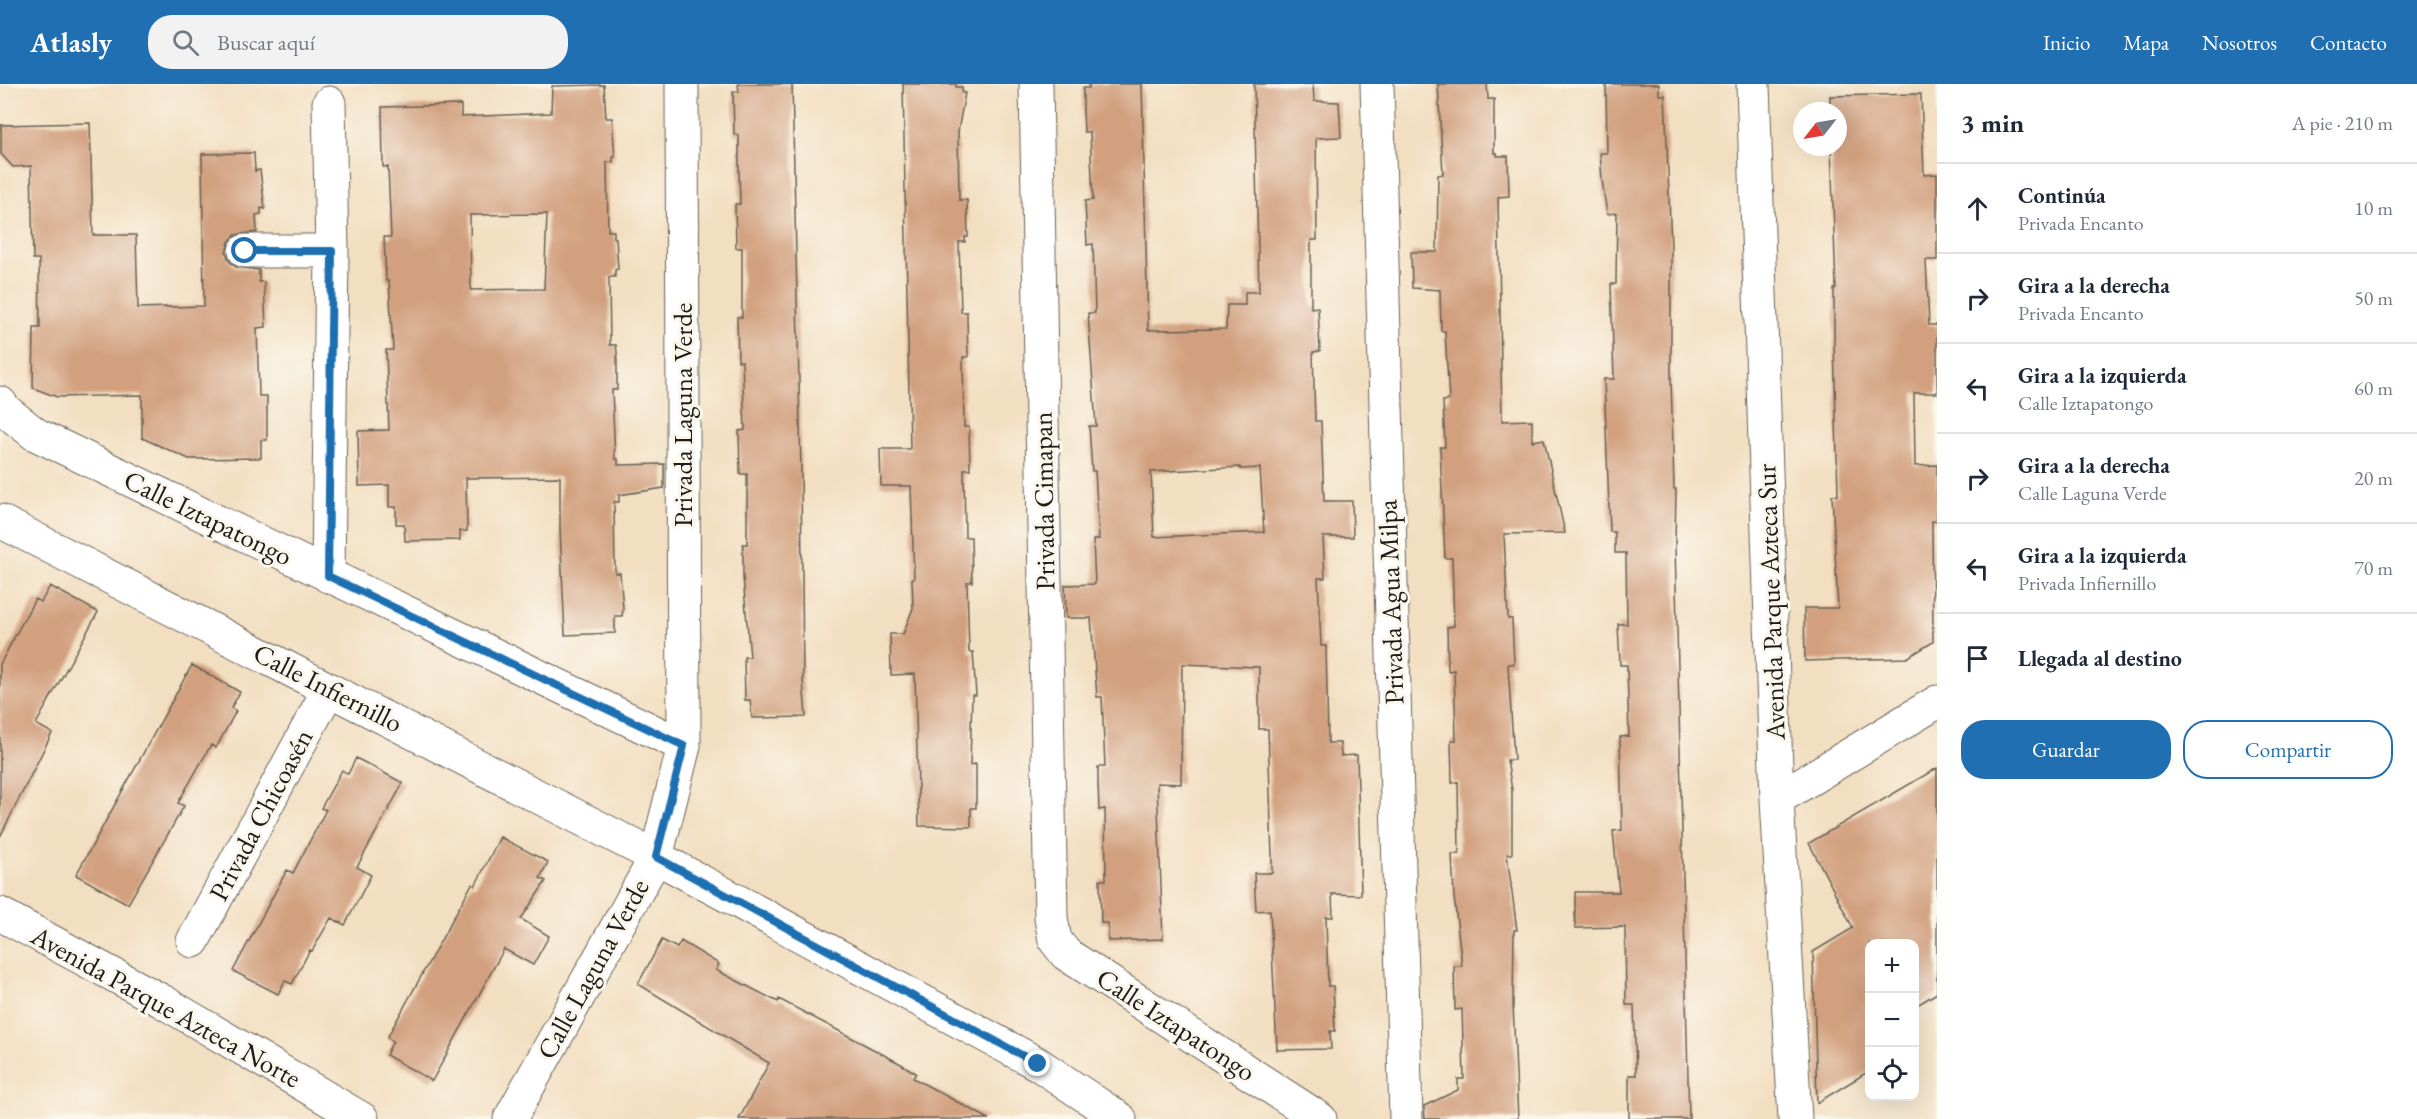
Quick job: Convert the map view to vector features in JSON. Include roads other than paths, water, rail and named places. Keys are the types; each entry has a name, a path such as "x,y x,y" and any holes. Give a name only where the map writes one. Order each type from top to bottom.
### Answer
{"street":[{"name":"Privada Laguna Verde","path":"682,84 684,746"},
{"name":"Privada Cimapan","path":"1036,84 1051,918"},
{"name":"Privada Agua Milpa","path":"1377,84 1406,1119"},
{"name":"Avenida Parque Azteca Sur","path":"1753,84 1777,799 1795,1119"},
{"path":"328,576 332,251 329,103"},
{"path":"245,251 332,251"},
{"name":"Calle Iztapatongo","path":"0,403 6,411 35,434 684,746"},
{"name":"Calle Infiernillo","path":"4,532 329,689 656,857 1038,1064 1120,1119"},
{"name":"Privada Chicoasén","path":"193,941 329,689"},
{"path":"1777,799 1937,702"},
{"name":"Calle Laguna Verde","path":"510,1119 656,857 684,746"},
{"name":"Avenida Parque Azteca Norte","path":"0,914 162,1001 362,1119"},
{"name":"Calle Iztapatongo","path":"1051,918 1055,940 1066,954 1320,1119"}]}
